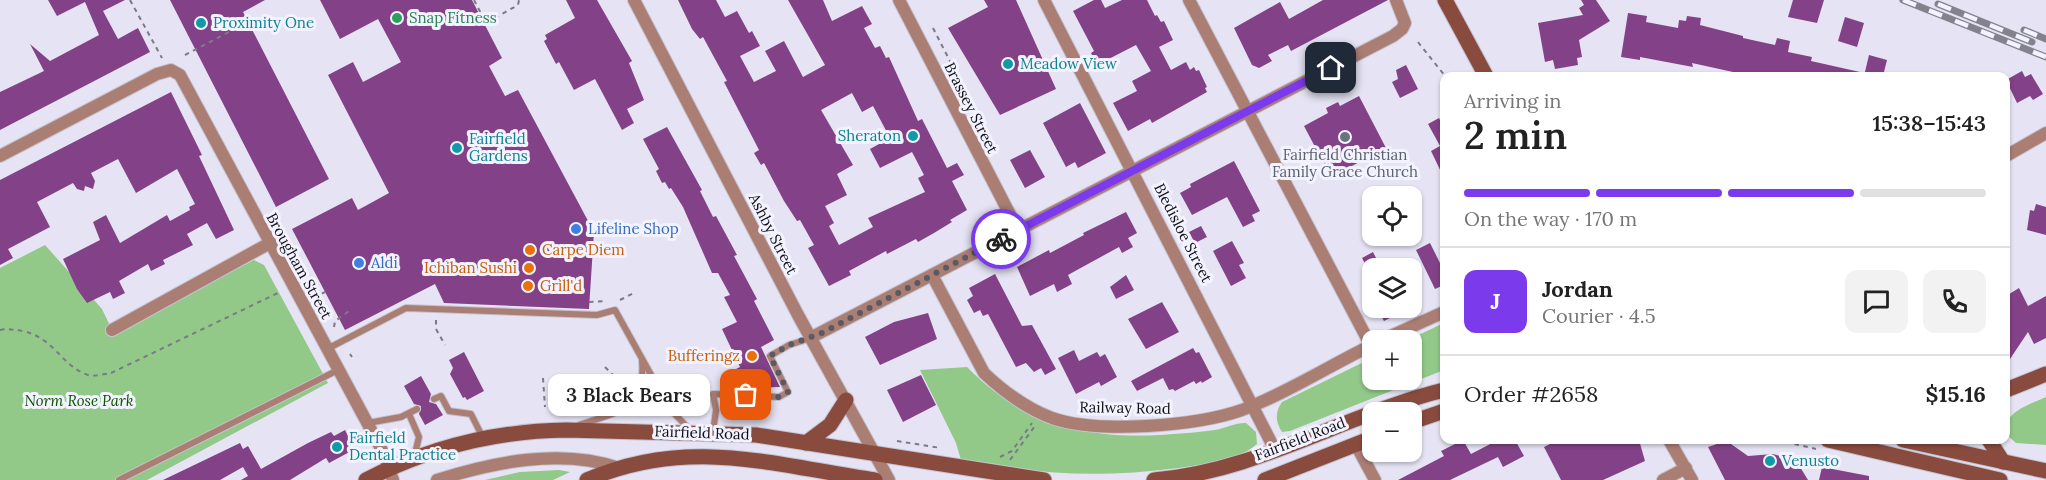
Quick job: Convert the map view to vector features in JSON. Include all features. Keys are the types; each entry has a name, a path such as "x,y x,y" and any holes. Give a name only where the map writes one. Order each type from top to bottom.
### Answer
{"main road":[{"path":"1445,0 1484,72"},
{"path":"2010,391 2046,374"},
{"name":"Fairfield Road","path":"1154,480 1198,474 1275,450 1377,409 1440,391"},
{"path":"806,443 830,425 846,400"},
{"path":"1422,419 1440,412"},
{"name":"Fairfield Road","path":"366,480 391,474 414,459 483,438 540,430 566,430 713,432 756,435 1044,480"},
{"name":"Fairfield Road","path":"1265,480 1362,442"},
{"path":"1845,444 2000,480"},
{"path":"1921,444 2046,471"},
{"path":"1992,444 2003,462"},
{"name":"Fairfield Road","path":"619,468 670,458 724,456 875,480"},
{"path":"587,480 619,468"}],"street":[{"name":"Ashby Street","path":"634,0 889,480"},
{"name":"Brassey Street","path":"899,0 1018,230"},
{"name":"Bledisloe Street","path":"1044,0 1254,404 1275,450"},
{"path":"1189,0 1367,330"},
{"path":"812,337 1402,29 1405,19 1396,0"},
{"name":"Brougham Street","path":"0,156 156,74 174,71 184,80 367,423 391,474"},
{"path":"2010,154 2046,133"},
{"path":"112,330 270,243"},
{"name":"Railway Road","path":"932,275 984,373 1027,405 1053,418 1091,425 1178,425 1227,415 1362,350"},
{"name":"Railway Road","path":"1405,330 1440,314"},
{"path":"1674,444 1692,480"},
{"path":"1356,445 1375,480"},
{"name":"Fairfield Road","path":"437,480 492,466 540,460 587,459 619,468"},
{"path":"1663,480 1686,468"}],"lane":[{"path":"327,349 406,308 597,315 615,310 670,408 693,432"},
{"path":"713,432 716,410 713,393 779,397 788,392 770,356 789,345 812,337"},
{"path":"566,430 613,413 633,402 642,386 642,359"},
{"path":"120,480 338,370"},
{"path":"434,399 441,396 449,411 471,414 483,438"},
{"path":"367,423 409,414 417,409"},
{"path":"409,414 419,437 414,459"}],"path":[{"path":"130,0 164,61"},
{"path":"474,0 486,23 518,5 519,0"},
{"path":"185,55 229,32 223,22"},
{"path":"933,28 954,69"},
{"path":"1419,42 1442,72"},
{"path":"0,330 7,328 43,337 72,365 88,375 99,375 111,373 280,292"},
{"path":"314,298 325,292"},
{"path":"621,300 636,292"},
{"path":"589,302 601,301"},
{"path":"334,327 335,321 352,309"},
{"path":"436,316 436,329 445,345"},
{"path":"605,367 621,383 622,394"},
{"path":"674,396 682,385 679,373"},
{"path":"543,378 545,407"},
{"path":"997,458 1012,451 1038,418 1007,464"},
{"path":"894,441 951,449"},
{"path":"362,457 368,453"}],"green space":[{"name":"Norm Rose Park","path":"45,245 102,309 112,330 254,260 264,265 328,383 147,480 0,480 0,268"},
{"path":"1440,325 1440,372 1422,379 1422,333"},
{"path":"1362,363 1362,390 1394,390 1290,431 1282,432 1277,417 1282,402"},
{"path":"967,367 989,387 1012,403 1036,416 1061,425 1115,435 1144,436 1210,431 1246,423 1256,432 1257,444 1240,455 1220,461 1179,468 1122,473 1044,472 961,460 956,443 920,370"},
{"path":"2046,397 2046,445 2016,443 2010,438 2010,418 2025,406"},
{"path":"559,470 570,472 553,480 485,480 520,472"}],"building":[{"path":"48,0 125,0 103,11 118,39 138,28 150,52 0,130 0,92 44,71 30,44 50,61 99,35 85,2 57,16"},
{"path":"170,0 265,0 243,12 329,179 276,207"},
{"name":"Fairfield Gardens","path":"320,0 472,0 502,58 489,66 505,96 518,90 594,232 589,309 444,303 435,284 345,330 292,229 352,198 358,210 389,193 328,75 353,62 363,82 401,62 378,19 340,39"},
{"path":"566,0 597,0 632,61 629,63 644,100 627,109 634,123 622,130 595,79 574,90 559,62 556,64 544,41 547,39 545,35 575,18"},
{"path":"678,0 716,0 725,17 737,11 749,33 752,31 760,46 740,56 754,82 776,71 765,51 784,41 803,77 825,65 788,0 823,0 832,21 862,6 872,24 864,28 875,48 880,46 886,58 889,57 918,121 922,119 947,168 957,163 964,175 952,181 967,210 950,220 952,222 918,242 916,239 887,254 886,251 849,271 851,275 829,286 808,248 814,245 800,220 797,221 764,163 761,165 754,153 759,150 724,82 727,81 703,37 700,39 692,29","holes":["852,93 862,112 873,106 890,138 870,149 880,168 912,152 924,175 918,178 925,192 868,218 873,227 839,245 829,226 834,223 825,206 847,195 837,174 853,165 821,110"]},
{"path":"984,0 1016,0 1056,89 1000,115 948,28 988,7"},
{"path":"1094,0 1101,0 1105,8 1122,0 1147,0 1155,16 1157,15 1161,22 1164,21 1173,40 1159,47 1171,70 1186,62 1190,70 1194,67 1196,71 1199,70 1207,92 1152,123 1150,119 1128,131 1113,103 1137,91 1132,81 1151,71 1136,45 1097,65 1091,53 1094,51 1073,11"},
{"path":"1323,0 1388,0 1291,51 1288,45 1268,55 1272,61 1259,68 1252,65 1234,28 1280,2 1289,19"},
{"path":"1581,0 1596,0 1610,21 1579,40 1582,57 1577,58 1578,65 1555,69 1553,60 1545,62 1538,23 1583,15 1579,8 1584,5"},
{"path":"1793,0 1824,0 1817,23 1788,17"},
{"path":"1628,13 1647,16 1646,22 1678,28 1679,20 1686,21 1687,16 1701,18 1700,25 1743,36 1743,38 1775,45 1777,38 1790,41 1788,52 1812,57 1811,61 1860,72 1733,72 1692,63 1693,67 1640,57 1640,60 1621,57"},
{"path":"1845,17 1864,23 1857,47 1838,41"},
{"path":"1869,55 1887,60 1884,72 1865,72"},
{"path":"1406,65 1418,89 1400,98 1392,82 1398,79 1396,70"},
{"path":"2022,71 2025,77 2031,74 2043,94 2033,100 2030,96 2017,103 2010,88 2010,78"},
{"path":"171,92 202,155 199,156 234,230 216,239 207,223 187,234 193,245 163,260 165,264 151,271 148,264 119,281 125,293 113,299 110,292 87,303 77,289 63,259 100,240 93,222 106,215 120,243 167,215 170,221 190,210 189,207 195,204 177,169 136,193 118,159 91,173 95,181 93,189 85,186 84,191 77,189 73,183 37,202 50,227 8,249 13,258 0,265 0,180"},
{"name":"Fairfield Christian Family Grace Church","path":"1359,96 1386,148 1331,177 1304,126 1328,113 1326,108 1338,102 1340,106"},
{"path":"1080,103 1106,153 1078,168 1075,162 1066,167 1043,123"},
{"path":"1439,118 1440,146 1428,124"},
{"path":"667,127 702,190 700,191 713,217 716,216 737,255 734,256 757,299 754,301 774,340 761,347 780,387 745,388 743,384 736,384 730,372 740,367 722,329 737,322 724,297 730,295 718,273 712,273 683,207 671,188 669,189 665,182 662,183 656,171 659,169 643,139"},
{"path":"1440,146 1440,170 1431,151"},
{"path":"1030,150 1045,177 1025,188 1010,160"},
{"path":"1234,161 1260,211 1252,215 1255,221 1243,227 1227,197 1192,215 1180,193 1191,187 1190,184"},
{"path":"2036,204 2046,207 2046,235 2027,230 2030,210 2034,211"},
{"path":"1126,212 1137,233 1128,238 1133,247 1122,253 1119,247 1068,275 1072,284 1057,292 1054,284 1030,296 1017,267 1049,250 1050,253 1084,235 1083,233"},
{"path":"1201,226 1207,237 1195,243 1189,232"},
{"path":"1232,241 1244,263 1239,265 1246,278 1231,286 1213,251"},
{"path":"1430,243 1440,263 1440,287 1435,289 1422,258 1416,250"},
{"path":"1373,252 1376,258 1362,258"},
{"path":"995,274 1022,326 1032,325 1056,369 1045,375 1041,368 1034,372 1026,363 1016,367 988,314 983,316 980,310 974,313 967,300 973,296 969,288"},
{"path":"1126,275 1134,290 1116,299 1110,287"},
{"path":"2019,288 2028,306 2046,296 2046,338 2034,344 2028,332 2010,359 2010,294"},
{"path":"1162,302 1179,332 1146,349 1128,319"},
{"path":"928,313 937,339 880,365 865,337 894,322"},
{"path":"1193,348 1196,353 1199,352 1212,377 1202,383 1201,381 1196,384 1194,381 1175,391 1169,390 1163,378 1137,391 1131,381"},
{"path":"1074,350 1079,361 1097,352 1100,357 1105,354 1117,377 1101,386 1099,382 1076,394 1058,358"},
{"path":"464,352 484,391 467,400 463,398 450,374 453,368 449,360"},
{"path":"921,375 936,405 903,422 887,390"},
{"path":"421,376 431,394 429,402 436,404 443,415 425,425 419,414 421,406 414,404 404,386"},
{"path":"345,430 355,449 329,463 326,458 290,480 241,480 248,476 243,467 220,480 163,480 240,443 243,449 248,446 261,469 331,432 334,436"},
{"path":"1455,444 1465,444 1471,454 1490,444 1517,444 1524,456 1503,467 1498,457 1450,480 1398,480 1444,456 1441,451"},
{"path":"1550,444 1640,444 1645,461 1603,480 1561,480 1544,447"},
{"name":"Venusto","path":"1717,444 1731,444 1748,456 1773,454 1783,457 1793,464 1797,462 1808,480 1725,480 1708,447"},
{"path":"1822,467 1869,476 1869,480 1819,480"}],"railway":[{"path":"1903,0 2046,57"},
{"path":"1938,4 2032,42"},
{"path":"2024,30 2046,39"}],"way so far":[{"path":"746,395 779,397 788,392 770,356 789,345 822,333 1001,239"}],"place":[{"name":"Snap Fitness","path":"397,18"},
{"name":"Proximity One","path":"201,23"},
{"name":"Meadow View","path":"1008,64"},
{"name":"Sheraton","path":"913,136"},
{"name":"Fairfield Christian Family Grace Church","path":"1345,137"},
{"name":"Fairfield Gardens","path":"457,148"},
{"name":"Lifeline Shop","path":"576,229"},
{"name":"Carpe Diem","path":"530,250"},
{"name":"Aldi","path":"359,263"},
{"name":"Ichiban Sushi","path":"529,268"},
{"name":"Grill'd","path":"528,286"},
{"name":"Bufferingz","path":"752,356"},
{"name":"3 Black Bears","path":"746,395"},
{"name":"Fairfield Dental Practice","path":"337,447"},
{"name":"Venusto","path":"1770,461"}],"route":[{"path":"1001,239 1331,68"}]}
